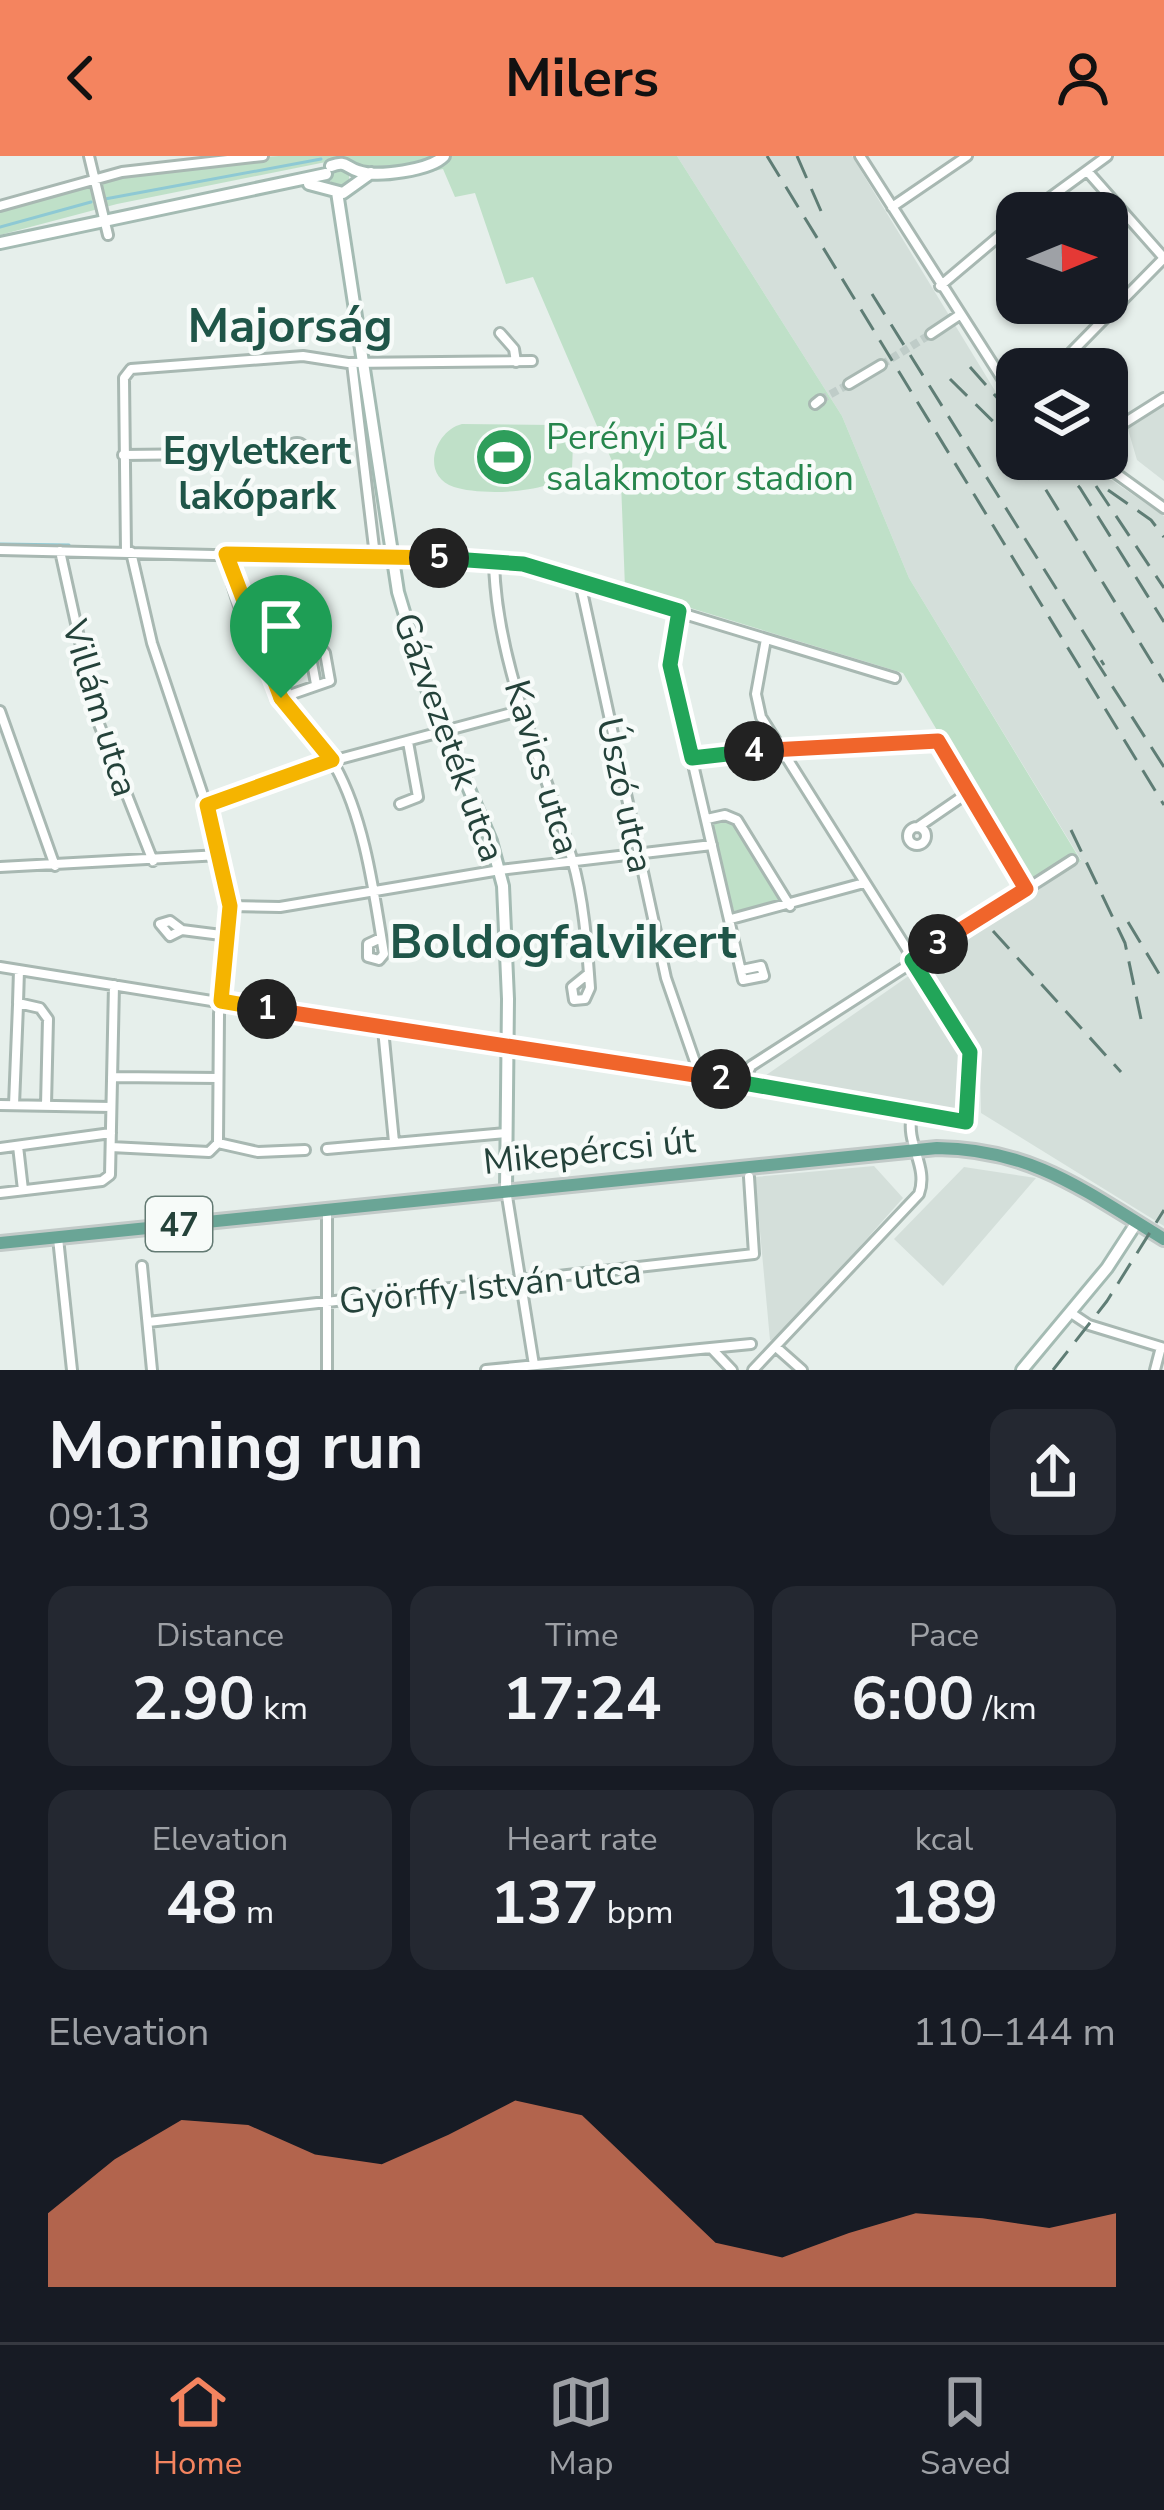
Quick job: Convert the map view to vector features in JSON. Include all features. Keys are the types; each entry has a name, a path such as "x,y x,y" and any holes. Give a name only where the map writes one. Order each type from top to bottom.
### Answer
{"main road":[{"name":"Mikepércsi út","path":"0,1243 914,1148 965,1148 1020,1157 1164,1239"}],"street":[{"path":"89,156 108,236"},
{"path":"0,206 95,177 181,162 262,156"},
{"path":"0,243 105,217 340,174 429,166 444,156"},
{"path":"860,156 996,371"},
{"path":"892,207 967,156"},
{"path":"1059,192 1107,156"},
{"path":"1076,348 1164,258 1088,172"},
{"name":"Gázvezeték utca","path":"340,174 359,363 390,556 443,734 500,870 507,925 506,1189"},
{"path":"939,286 996,238"},
{"path":"931,334 958,316"},
{"path":"500,333 514,349 516,362"},
{"path":"111,1147 209,1152 218,1144 221,1001 230,936 230,906 207,805 157,659 129,552 124,378 130,370 303,356 359,363 532,362"},
{"path":"359,363 375,556"},
{"path":"849,384 881,365"},
{"path":"1128,421 1164,398"},
{"path":"123,455 290,453"},
{"path":"1125,480 1164,508"},
{"path":"0,550 494,561 579,580 895,678"},
{"name":"Villám utca","path":"59,551 86,683 153,861"},
{"path":"226,554 281,698 332,760 347,793 381,938"},
{"name":"Kavics utca","path":"494,561 496,597 523,710 574,864 588,974"},
{"name":"Úszó utca","path":"579,580 666,978 700,1076"},
{"path":"679,611 670,665 742,970"},
{"path":"0,967 966,1122 971,1060 966,1043 778,749 756,694 766,639"},
{"path":"281,698 330,681 325,653 316,643 310,652 316,684"},
{"path":"207,805 332,760 523,710"},
{"path":"0,711 56,866"},
{"path":"692,758 931,740 942,746 1026,889"},
{"path":"400,804 418,797 408,742"},
{"path":"918,827 968,792"},
{"path":"707,819 724,814 737,820 790,906"},
{"path":"230,906 267,909 500,870 712,845"},
{"path":"0,867 220,855"},
{"path":"743,1083 751,1066 1072,860"},
{"path":"730,919 864,883"},
{"path":"182,930 230,936"},
{"path":"14,1105 19,970"},
{"path":"0,1193 102,1181 110,1175 114,985"},
{"path":"18,1003 46,1014 46,1106"},
{"path":"383,1029 394,1142"},
{"path":"111,1077 218,1078"},
{"path":"0,1105 111,1107"},
{"path":"753,1370 919,1194 923,1175 914,1148 912,1115"},
{"path":"0,1148 111,1133"},
{"path":"327,1149 506,1133"},
{"path":"218,1144 258,1152 305,1150"},
{"path":"18,1146 23,1190"},
{"name":"Györffy István utca","path":"148,1322 754,1254 749,1177"},
{"path":"506,1189 534,1368"},
{"path":"327,1208 327,1370"},
{"path":"1022,1370 1071,1313 1137,1222"},
{"path":"58,1236 72,1370"},
{"path":"142,1266 152,1370"},
{"path":"1071,1313 1089,1325 1162,1348 1155,1370"},
{"path":"486,1370 751,1344"},
{"path":"711,1348 732,1370"},
{"path":"776,1348 802,1370"}],"shaded area":[{"path":"677,156 852,156 996,392 996,480 1112,480 1164,516 1164,1226 981,1113 980,1059 928,968 1081,860 909,578 842,416"},
{"path":"1164,403 1164,481 1137,460 1128,425"},
{"path":"910,975 966,1065 961,1117 762,1078"},
{"path":"874,1166 903,1198 777,1340 770,1340 755,1177"},
{"path":"964,1167 1036,1178 943,1286 894,1239"}],"green space":[{"path":"279,156 677,156 842,416 909,578 1081,861 1032,890 903,673 625,588 621,482 533,277 506,284 475,193 455,197 443,169 406,177 389,165 349,169 349,184 338,188 331,183 326,162 117,204 0,235 0,210 183,162"},
{"name":"Perényi Pál salakmotor stadion","path":"462,424 554,425 573,444 572,469 551,484 535,488 482,492 454,487 437,474 435,454 444,435"},
{"path":"720,816 735,821 786,901 734,911 710,829"}],"waterway":[{"path":"105,199 321,159"},
{"path":"0,227 91,202"},
{"path":"0,544 69,545"}],"tunnel":[{"path":"881,365 931,334"},
{"path":"820,400 849,384"}],"railway":[{"path":"767,156 1164,805"},
{"path":"797,156 821,211"},
{"path":"872,294 1104,665"},
{"path":"970,367 996,396"},
{"path":"950,379 996,424"},
{"path":"1040,480 1164,682"},
{"path":"1073,480 1164,622"},
{"path":"1096,486 1164,588"},
{"path":"1108,490 1151,520 1164,537"},
{"path":"1093,656 1164,767"},
{"path":"1071,830 1125,943 1141,1019"},
{"path":"1128,922 1164,982"},
{"path":"993,931 1121,1072"},
{"path":"1053,1370 1107,1301 1164,1210"}],"place":[{"name":"Perényi Pál salakmotor stadion","path":"504,457"}],"district":[{"name":"Majorság","path":"290,325"},
{"name":"Egyletkert lakópark","path":"257,472"},
{"name":"Boldogfalvikert","path":"563,941"}],"route":[{"path":"226,554 513,562 679,611 670,665 692,758 938,741 1026,889 912,960 970,1052 966,1122 221,1001 230,906 207,805 332,760 281,698 268,676 226,554"}]}
